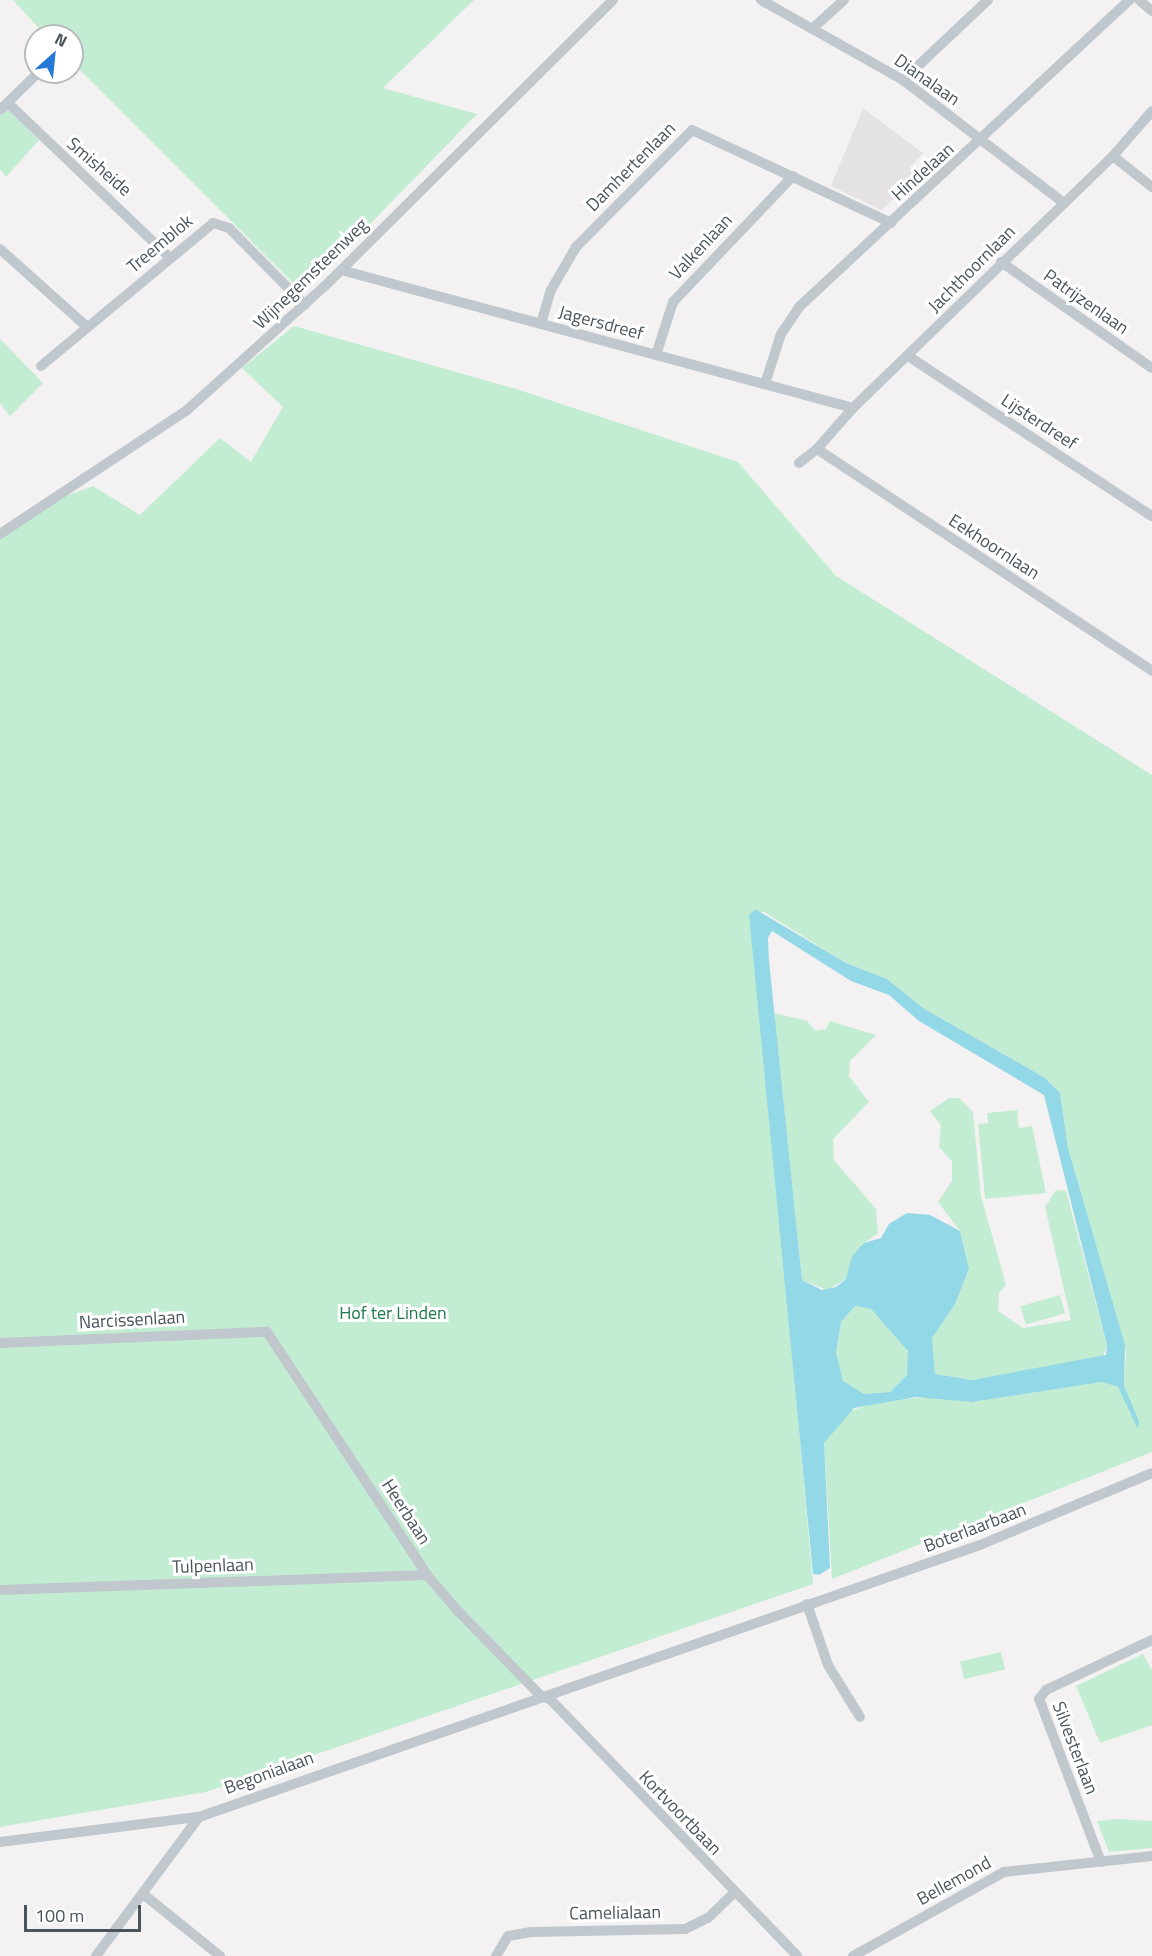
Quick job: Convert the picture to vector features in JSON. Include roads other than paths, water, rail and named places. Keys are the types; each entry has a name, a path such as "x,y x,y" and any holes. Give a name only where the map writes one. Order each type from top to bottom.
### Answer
{"street":[{"name":"Wijnegemsteenweg","path":"0,534 171,423 306,305 613,0"},
{"name":"Dianalaan","path":"761,0 903,80 1064,203"},
{"path":"812,29 844,0"},
{"path":"903,80 988,0"},
{"name":"Hindelaan","path":"765,384 781,334 799,307 982,140 1129,0"},
{"path":"1139,0 1152,11"},
{"name":"Smisheide","path":"27,84 4,106 169,257"},
{"name":"Jachthoornlaan","path":"799,463 817,450 852,408 1113,156 1152,111"},
{"name":"Damhertenlaan","path":"541,324 551,290 576,247 692,130 891,223"},
{"path":"1113,156 1152,187"},
{"name":"Valkenlaan","path":"656,355 673,302 793,176"},
{"name":"Treemblok","path":"41,366 209,225 221,222 306,305"},
{"path":"0,249 86,326"},
{"name":"Patrijzenlaan","path":"1001,262 1152,368"},
{"name":"Jagersdreef","path":"341,270 852,408"},
{"name":"Lijsterdreef","path":"908,356 1152,516"},
{"name":"Eekhoornlaan","path":"817,450 1152,671"},
{"name":"Narcissenlaan","path":"0,1343 265,1331"},
{"name":"Heerbaan","path":"265,1331 428,1575 540,1695"},
{"name":"Boterlaarbaan","path":"540,1695 980,1545 1152,1473"},
{"name":"Tulpenlaan","path":"0,1590 428,1575"},
{"path":"807,1604 828,1665 860,1717"},
{"name":"Silvesterlaan","path":"1101,1862 1039,1699 1046,1690 1152,1640"},
{"name":"Begonialaan","path":"0,1842 200,1817 540,1695"},
{"name":"Kortvoortbaan","path":"540,1695 551,1700 796,1956"},
{"path":"96,1956 200,1817"},
{"name":"Bellemond","path":"853,1956 1004,1872 1152,1856"},
{"name":"Camelialaan","path":"496,1956 508,1936 531,1932 695,1926 734,1893"},
{"path":"143,1894 220,1956"}],"water":[{"path":"755,909 846,963 887,979 923,1008 1045,1078 1060,1093 1068,1148 1125,1345 1124,1386 1139,1421 1138,1429 1118,1387 1102,1382 972,1402 916,1397 854,1408 824,1443 830,1568 819,1575 813,1574 749,915","holes":["772,931 851,981 889,995 919,1021 1044,1095 1107,1345 1106,1355 972,1380 935,1374 932,1338 955,1304 969,1269 960,1231 930,1215 907,1213 889,1224 881,1238 864,1243 852,1256 846,1279 836,1287 822,1290 802,1280 769,961 768,938","855,1306 871,1309 908,1351 907,1375 890,1392 864,1394 843,1381 836,1352 841,1322"]}],"park label":[{"name":"Hof ter Linden","path":"393,1313"}]}
